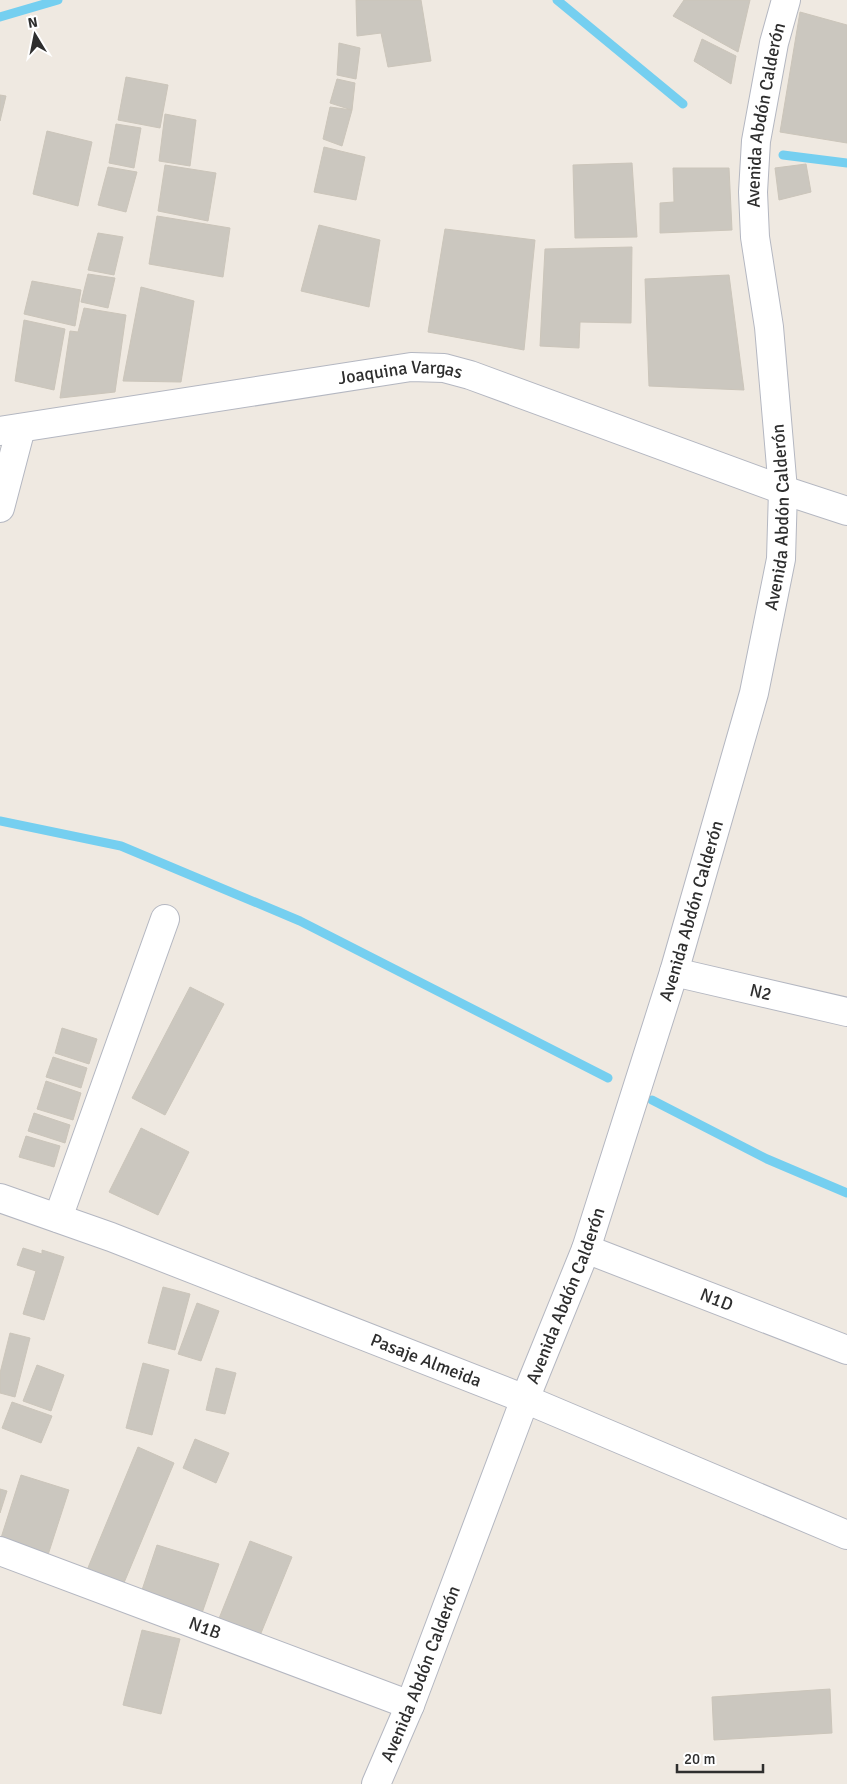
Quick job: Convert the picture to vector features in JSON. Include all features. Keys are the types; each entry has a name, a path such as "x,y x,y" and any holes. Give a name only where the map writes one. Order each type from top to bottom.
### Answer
{"street":[{"name":"Avenida Abdón Calderón","path":"376,1784 410,1706 525,1399 586,1249 674,972 754,694 781,559 783,490 769,327 755,238 753,192 756,141 774,43 786,0"},
{"name":"Joaquina Vargas","path":"10,430 411,367 444,368 470,375 783,490 847,511"},
{"path":"0,508 10,430"},
{"path":"58,1218 165,918"},
{"name":"N2","path":"674,972 847,1012"},
{"name":"Pasaje Almeida","path":"0,1198 111,1237 525,1399 847,1535"},
{"name":"N1D","path":"586,1249 847,1350"},
{"name":"N1B","path":"0,1551 410,1706"}],"building":[{"path":"356,0 421,0 431,61 388,67 381,33 357,36"},
{"path":"684,0 750,0 738,52 673,16"},
{"path":"800,12 847,25 847,143 780,132"},
{"path":"702,39 736,56 731,84 694,61"},
{"path":"339,43 360,48 356,79 337,75"},
{"path":"126,77 168,85 160,128 118,120"},
{"path":"337,79 355,83 352,110 330,103"},
{"path":"0,95 6,96 0,121"},
{"path":"330,107 352,110 342,146 323,139"},
{"path":"165,114 196,120 190,166 159,161"},
{"path":"116,124 141,128 134,168 109,163"},
{"path":"47,131 92,142 78,206 33,194"},
{"path":"324,147 365,157 356,200 314,192"},
{"path":"632,163 637,237 575,238 573,165"},
{"path":"806,164 811,192 779,200 775,168"},
{"path":"165,165 216,173 208,221 158,211"},
{"path":"108,167 137,172 126,212 98,205"},
{"path":"673,168 729,168 732,230 660,233 660,203 674,202"},
{"path":"157,216 230,228 223,277 149,264"},
{"path":"319,225 380,240 369,307 301,291"},
{"path":"445,229 535,240 524,350 428,332"},
{"path":"98,233 123,237 114,275 88,270"},
{"path":"632,247 631,323 580,322 579,348 540,346 545,249"},
{"path":"88,274 115,278 108,308 81,302"},
{"path":"729,275 744,390 649,386 645,279"},
{"path":"32,281 81,290 75,326 24,314"},
{"path":"141,287 194,301 181,382 123,381"},
{"path":"84,308 126,315 115,392 60,398 70,331 78,332"},
{"path":"24,320 65,329 54,390 15,381"},
{"path":"190,987 224,1004 165,1115 132,1098"},
{"path":"62,1028 97,1039 89,1064 55,1053"},
{"path":"53,1057 87,1068 81,1088 46,1077"},
{"path":"46,1081 81,1093 73,1120 37,1109"},
{"path":"34,1113 70,1125 65,1143 28,1131"},
{"path":"141,1128 189,1152 158,1215 109,1192"},
{"path":"26,1136 60,1146 54,1167 19,1157"},
{"path":"23,1248 42,1254 42,1250 64,1257 44,1320 23,1314 36,1271 17,1265"},
{"path":"163,1287 190,1294 175,1350 148,1343"},
{"path":"197,1303 219,1311 201,1361 178,1354"},
{"path":"10,1333 30,1338 15,1397 0,1393 0,1373"},
{"path":"143,1363 169,1370 152,1435 126,1428"},
{"path":"37,1365 64,1375 51,1411 23,1401"},
{"path":"216,1368 236,1373 225,1414 206,1410"},
{"path":"12,1402 52,1416 41,1443 2,1428"},
{"path":"195,1439 229,1453 216,1483 183,1468"},
{"path":"138,1447 174,1463 121,1590 85,1575"},
{"path":"21,1475 69,1490 47,1558 0,1541"},
{"path":"0,1489 7,1491 0,1513"},
{"path":"250,1541 292,1557 259,1638 218,1621"},
{"path":"157,1545 219,1564 201,1616 140,1596"},
{"path":"142,1630 180,1639 161,1714 123,1705"},
{"path":"830,1689 832,1733 714,1740 712,1697"}],"waterway":[{"path":"0,17 58,0"},
{"path":"557,0 683,104"},
{"path":"783,155 847,163"},
{"path":"0,821 121,846 300,921 608,1078"},
{"path":"652,1100 767,1159 847,1193"}]}
